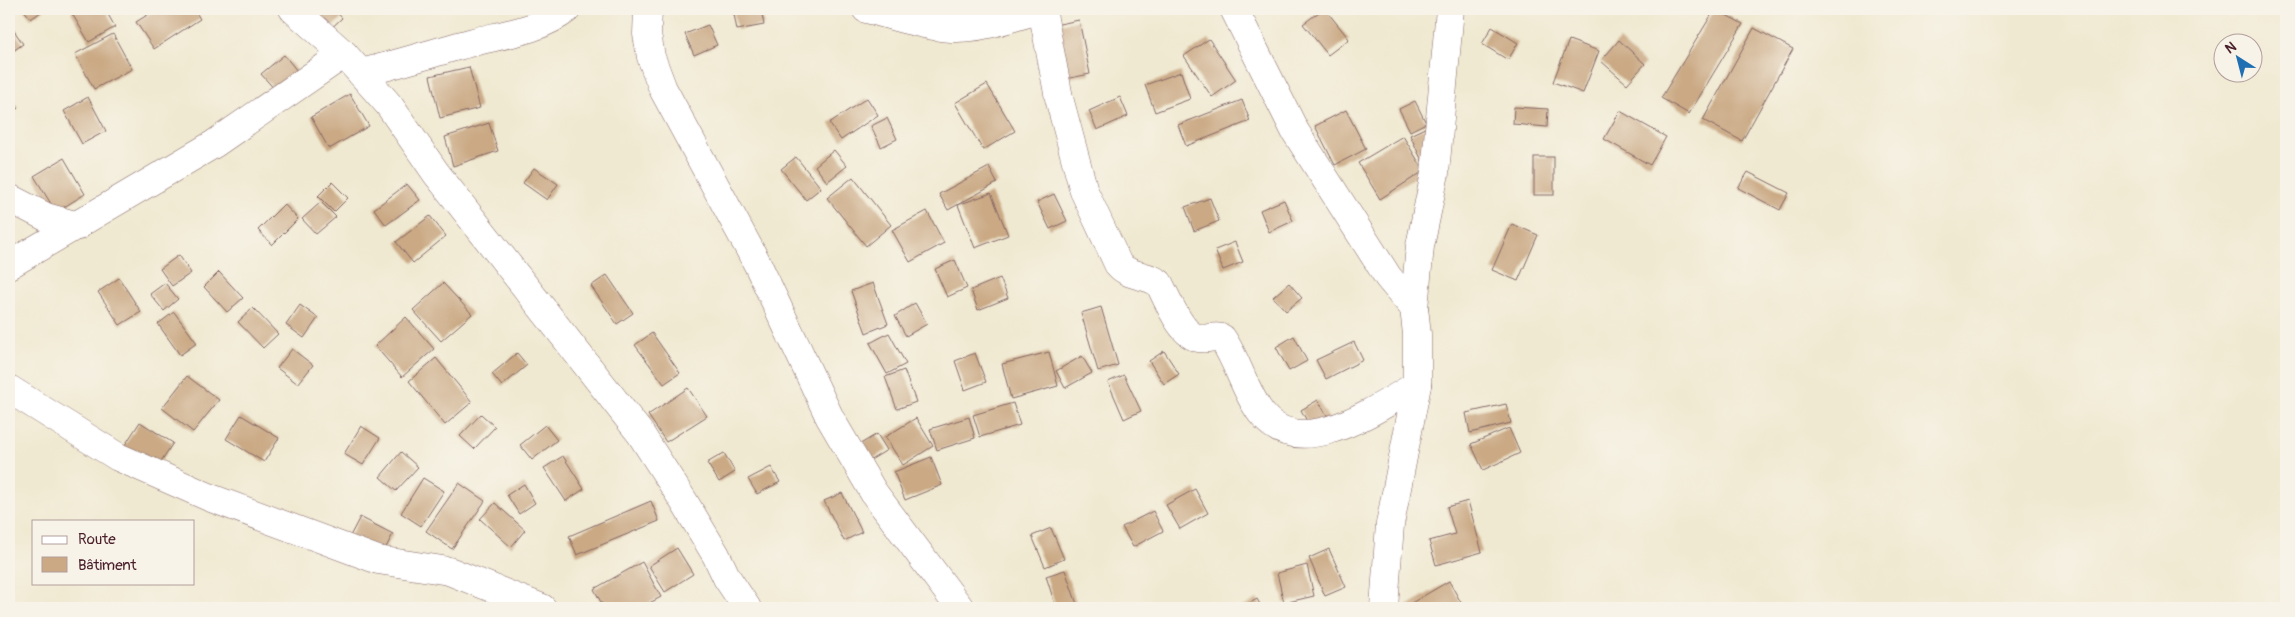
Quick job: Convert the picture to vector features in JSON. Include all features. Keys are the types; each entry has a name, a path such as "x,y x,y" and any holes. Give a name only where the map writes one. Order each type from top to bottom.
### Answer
{"street":[{"path":"293,9 353,64 389,105 436,173 640,433 683,500 716,555 727,578 747,608"},
{"path":"9,265 353,64 502,36 553,20 567,9"},
{"path":"648,9 647,34 651,57 663,90 757,263 830,418 874,493 960,608"},
{"path":"866,9 920,23 953,28 972,27 1011,13 1043,9 1059,98 1084,191 1118,264 1124,270 1154,280 1159,284 1183,327 1192,335 1199,338 1217,336 1222,338 1253,401 1272,425 1299,433 1328,432 1368,414 1417,385"},
{"path":"1234,9 1295,131 1388,277 1414,308"},
{"path":"1384,608 1390,524 1417,385 1417,334 1414,308 1420,246 1435,173 1450,9"},
{"path":"9,198 46,217 78,226"},
{"path":"9,389 118,456 210,498 378,560 449,571 542,608"}],"building":[{"path":"23,9 45,9 31,19"},
{"path":"77,9 105,9 115,27 89,42 71,12"},
{"path":"157,9 194,9 200,19 154,49 136,22"},
{"path":"318,9 334,9 342,18 326,33 310,16"},
{"path":"733,9 761,9 764,25 737,30"},
{"path":"924,9 964,9 964,10 926,16"},
{"path":"1325,9 1349,39 1328,55 1303,24"},
{"path":"1715,9 1743,24 1689,114 1661,98"},
{"path":"1079,20 1090,74 1060,80 1050,26"},
{"path":"9,23 23,44 9,54"},
{"path":"708,25 717,45 694,55 685,34"},
{"path":"1492,27 1518,43 1508,60 1482,44"},
{"path":"1754,28 1793,49 1742,141 1703,120"},
{"path":"113,34 132,69 94,89 75,54"},
{"path":"1209,39 1236,80 1212,97 1184,56"},
{"path":"1569,40 1599,51 1583,93 1553,82"},
{"path":"1619,40 1645,64 1627,84 1601,61"},
{"path":"284,55 298,72 277,92 261,74"},
{"path":"469,67 480,108 440,118 430,76"},
{"path":"1181,72 1190,99 1155,112 1145,85"},
{"path":"987,84 1015,131 983,150 955,103"},
{"path":"350,94 369,126 329,149 311,117"},
{"path":"9,95 18,108 9,114"},
{"path":"88,97 106,131 82,144 64,111"},
{"path":"1120,97 1128,116 1097,130 1089,111"},
{"path":"867,98 878,115 841,140 829,123"},
{"path":"1242,100 1250,121 1186,146 1178,125"},
{"path":"1415,101 1426,123 1410,131 1399,109"},
{"path":"1514,107 1548,109 1547,127 1513,124"},
{"path":"1346,110 1366,149 1335,165 1315,126"},
{"path":"1620,111 1666,137 1650,165 1604,139"},
{"path":"887,118 897,139 881,147 871,126"},
{"path":"489,123 498,151 453,166 445,137"},
{"path":"1429,126 1423,163 1410,135"},
{"path":"1403,136 1424,171 1380,199 1358,163"},
{"path":"834,150 847,166 827,182 815,166"},
{"path":"796,157 821,188 806,200 781,169"},
{"path":"1534,157 1554,157 1554,195 1534,195"},
{"path":"64,158 85,194 56,212 34,176"},
{"path":"989,167 997,183 948,210 939,194"},
{"path":"534,168 558,184 547,200 523,183"},
{"path":"1748,172 1789,193 1780,210 1738,188"},
{"path":"853,177 891,225 866,246 827,198"},
{"path":"332,182 348,198 334,212 318,196"},
{"path":"407,184 420,200 386,225 374,209"},
{"path":"991,193 1008,235 975,248 958,205"},
{"path":"1054,194 1067,221 1050,229 1037,202"},
{"path":"1210,198 1219,221 1194,231 1185,207"},
{"path":"1284,200 1293,221 1269,232 1260,210"},
{"path":"321,202 336,217 316,234 302,219"},
{"path":"284,204 298,219 272,245 258,230"},
{"path":"927,211 944,243 910,262 892,230"},
{"path":"430,216 446,236 413,263 396,242"},
{"path":"1512,224 1538,235 1518,281 1492,270"},
{"path":"1235,242 1243,262 1223,270 1215,250"},
{"path":"179,255 191,273 172,286 160,269"},
{"path":"955,260 967,288 947,297 935,269"},
{"path":"219,272 243,298 227,312 204,287"},
{"path":"607,275 633,313 617,324 591,286"},
{"path":"119,278 141,312 120,325 98,292"},
{"path":"1000,278 1008,298 978,310 971,290"},
{"path":"165,283 178,299 164,311 150,294"},
{"path":"443,283 472,314 441,341 413,310"},
{"path":"873,283 888,324 866,333 851,291"},
{"path":"1289,283 1302,298 1286,311 1273,297"},
{"path":"915,303 927,324 906,336 895,316"},
{"path":"300,305 318,318 304,338 286,325"},
{"path":"1101,307 1118,365 1098,371 1081,313"},
{"path":"253,308 278,334 263,348 238,322"},
{"path":"174,312 197,343 180,355 158,324"},
{"path":"406,317 434,349 402,377 375,346"},
{"path":"652,333 680,373 664,384 635,345"},
{"path":"889,333 906,364 887,374 870,343"},
{"path":"1294,336 1307,361 1289,371 1276,347"},
{"path":"1354,342 1363,360 1326,379 1316,360"},
{"path":"292,349 313,365 298,384 277,368"},
{"path":"1164,351 1179,374 1164,384 1149,361"},
{"path":"1049,352 1058,386 1011,399 1002,364"},
{"path":"517,353 527,365 502,386 492,374"},
{"path":"975,353 986,382 965,390 955,361"},
{"path":"1082,356 1092,373 1065,388 1056,371"},
{"path":"436,358 472,402 445,425 409,381"},
{"path":"904,370 916,402 897,409 885,377"},
{"path":"1124,375 1141,411 1124,419 1108,382"},
{"path":"187,376 219,400 193,432 162,408"},
{"path":"688,388 707,416 666,442 648,415"},
{"path":"1318,400 1338,435 1320,445 1301,410"},
{"path":"1013,403 1020,425 980,437 973,415"},
{"path":"1506,404 1511,423 1470,433 1466,413"},
{"path":"481,414 495,427 474,449 460,436"},
{"path":"241,415 279,438 264,462 226,439"},
{"path":"969,417 975,438 937,450 930,429"},
{"path":"916,418 933,446 903,465 885,437"},
{"path":"140,422 173,443 152,475 119,454"},
{"path":"545,425 557,440 532,460 520,445"},
{"path":"361,426 380,438 363,465 344,454"},
{"path":"1509,428 1520,453 1483,470 1471,444"},
{"path":"877,434 887,450 864,464 854,448"},
{"path":"401,452 418,467 396,491 380,477"},
{"path":"724,453 735,472 719,482 707,463"},
{"path":"563,456 584,489 566,501 544,468"},
{"path":"931,457 942,485 905,500 894,472"},
{"path":"771,467 780,482 757,494 748,479"},
{"path":"423,478 444,491 421,526 401,513"},
{"path":"459,483 485,501 452,549 426,531"},
{"path":"524,484 535,503 519,514 507,495"},
{"path":"1195,489 1208,513 1180,529 1166,505"},
{"path":"842,493 862,532 844,541 824,501"},
{"path":"651,501 659,521 577,555 569,536"},
{"path":"1468,501 1482,552 1436,565 1429,541 1455,534 1447,507"},
{"path":"495,503 525,530 511,547 480,519"},
{"path":"1153,511 1163,531 1133,547 1122,527"},
{"path":"360,517 393,534 381,557 348,540"},
{"path":"1051,528 1064,559 1045,567 1032,536"},
{"path":"677,548 693,574 665,592 649,566"},
{"path":"1329,549 1346,587 1325,596 1309,558"},
{"path":"642,562 661,597 640,608 604,608 594,589"},
{"path":"1307,565 1314,596 1284,603 1277,573"},
{"path":"1065,570 1078,607 1056,608 1046,576"},
{"path":"1449,581 1464,608 1403,608"},
{"path":"1257,599 1262,608 1241,608"}]}
